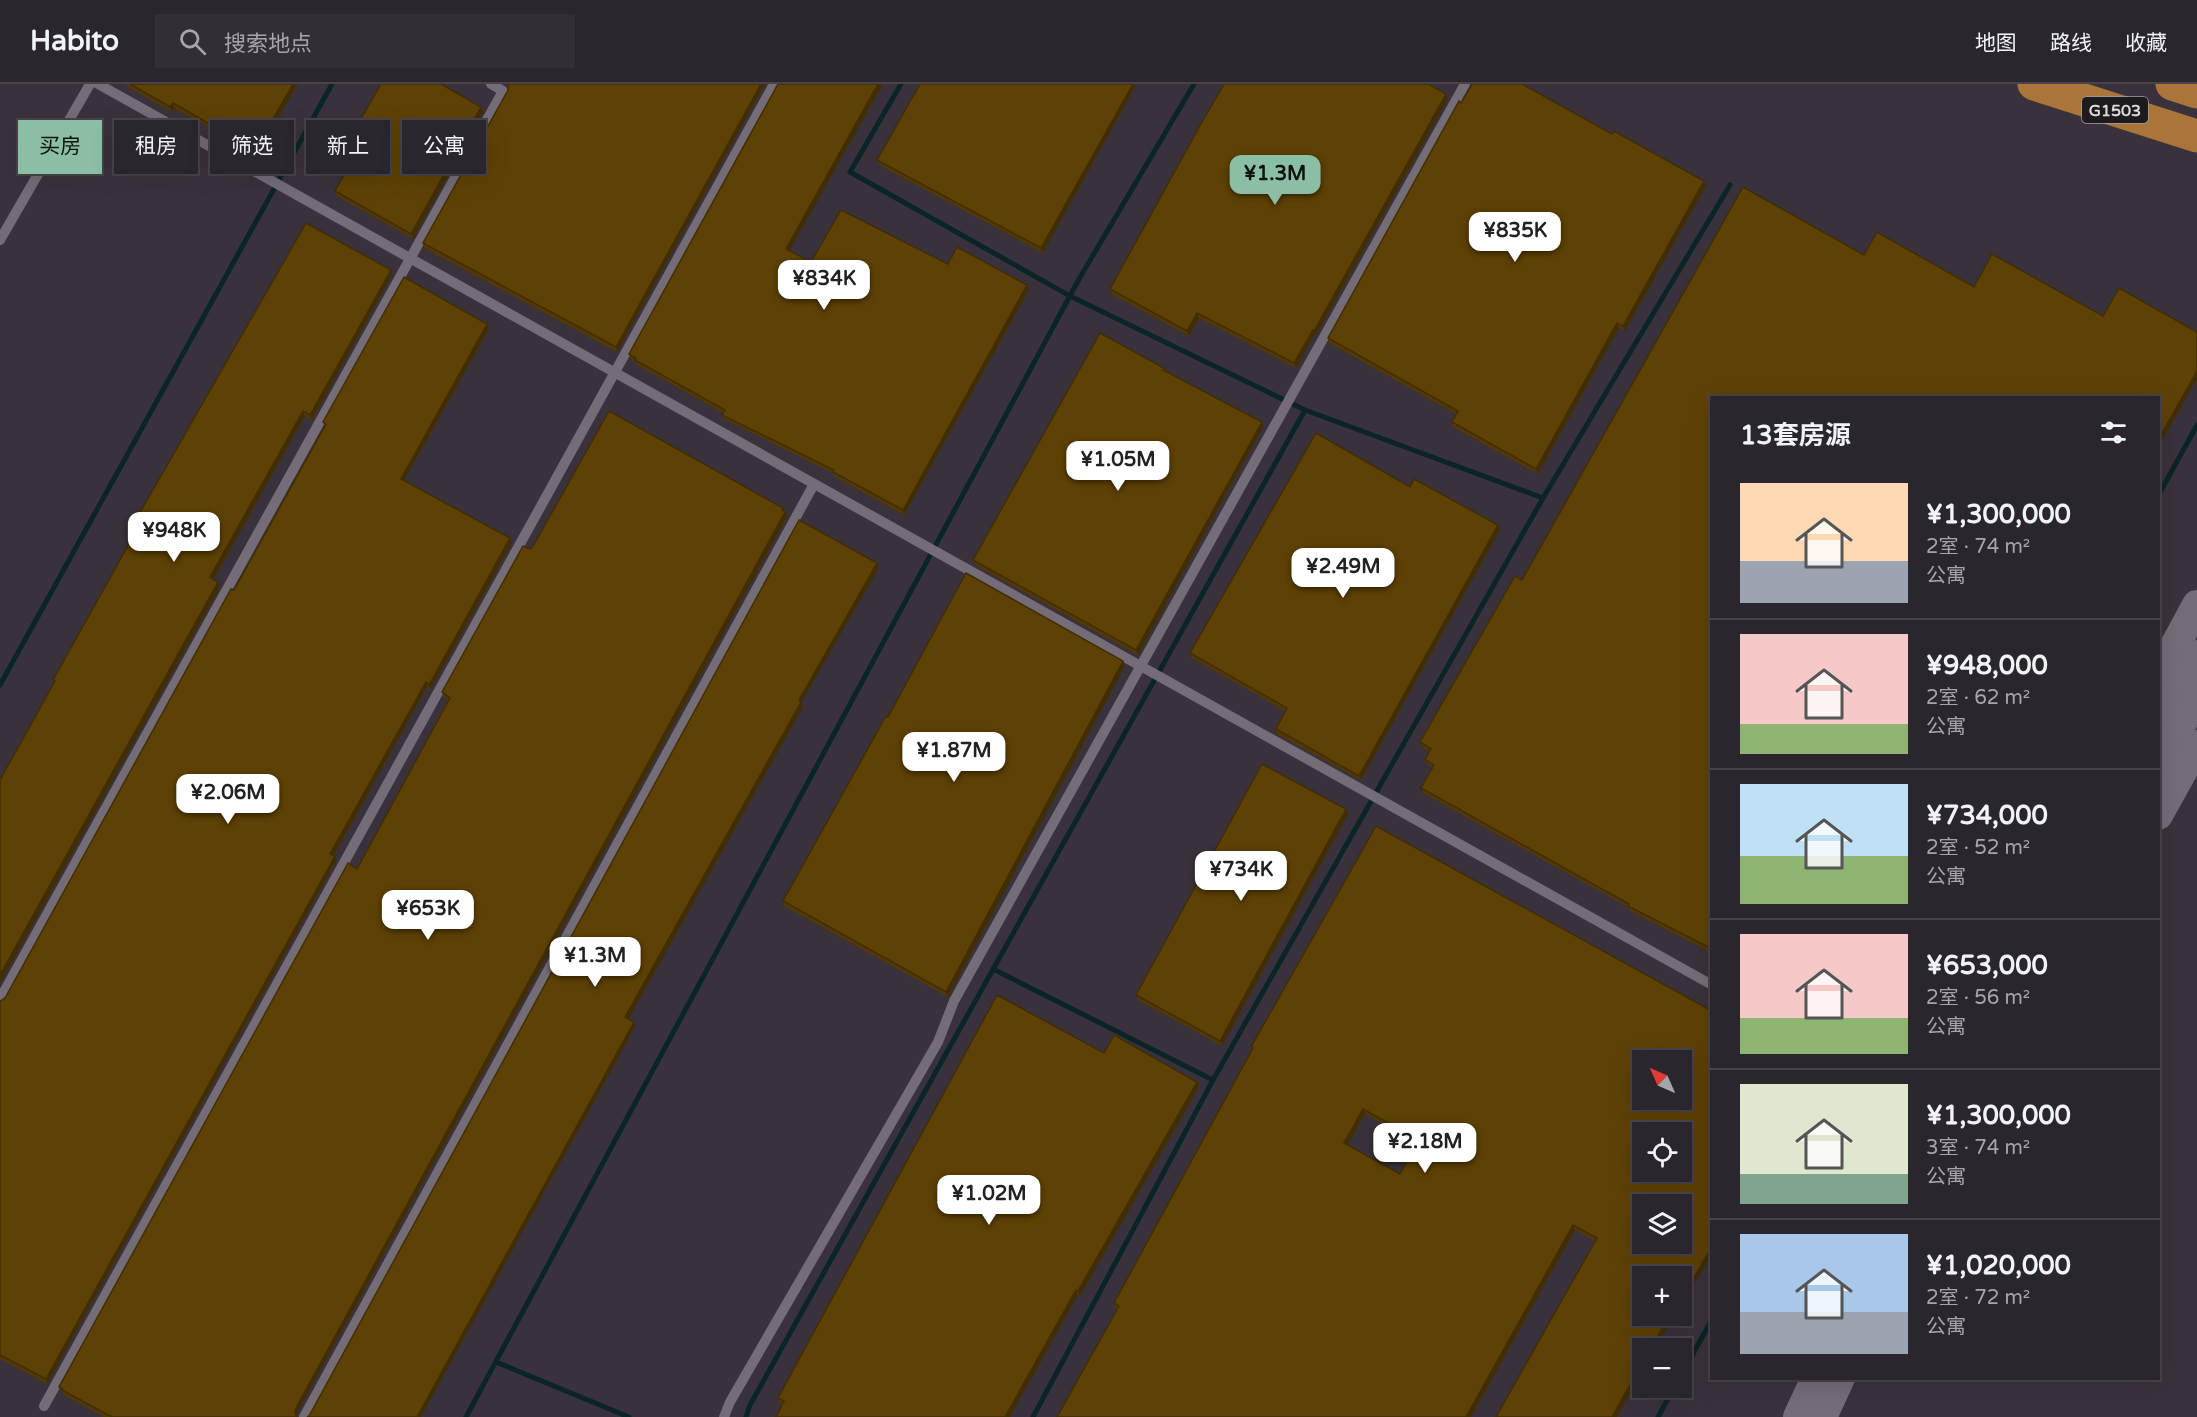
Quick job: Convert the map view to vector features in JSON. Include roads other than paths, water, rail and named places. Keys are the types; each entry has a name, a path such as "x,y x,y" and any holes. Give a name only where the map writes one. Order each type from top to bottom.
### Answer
{"highway":[{"name":"G1503","path":"2034,84 2197,136"},
{"path":"2172,84 2197,92"}],"main road":[{"path":"2160,673 2197,606"},
{"path":"2160,720 2197,655"},
{"path":"2160,762 2197,696"},
{"path":"2160,811 2197,745"},
{"path":"1798,1417 1815,1380"},
{"path":"1822,1417 1839,1380"}],"lane":[{"path":"0,240 90,84"},
{"path":"98,84 1710,984"},
{"path":"0,999 505,87 491,84"},
{"path":"44,1407 774,84"},
{"path":"724,1417 730,1401 938,1042 954,1001 1465,84"},
{"path":"304,1417 814,484"}],"waterway":[{"path":"0,685 332,84"},
{"path":"901,84 850,172 1070,296 1305,410 1543,498 1730,185"},
{"path":"466,1417 1079,279 1194,84"},
{"path":"746,1417 750,1405 1305,410"},
{"path":"2160,492 2197,425"},
{"path":"993,969 1213,1080 1543,498"},
{"path":"1033,1417 1213,1080"},
{"path":"1692,1356 1710,1323"},
{"path":"496,1362 629,1417"},
{"path":"1658,1417 1668,1398"}]}
